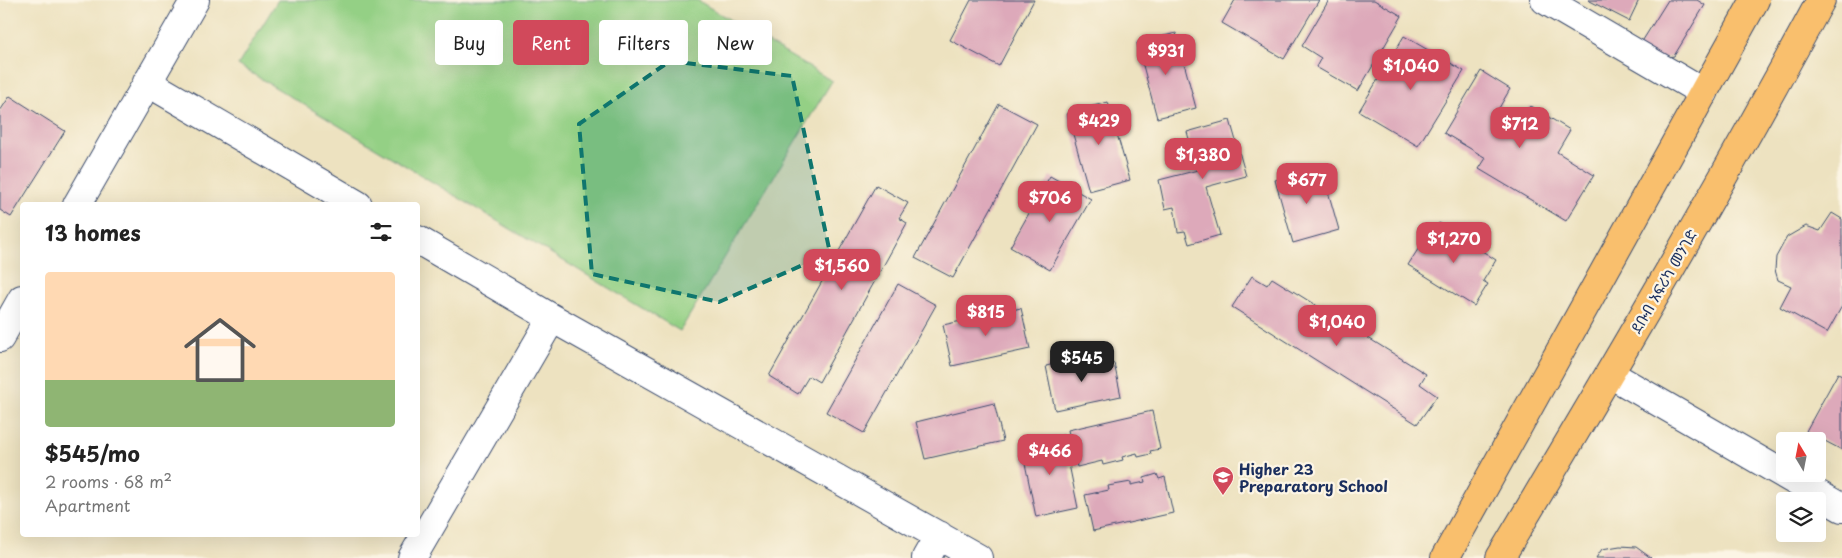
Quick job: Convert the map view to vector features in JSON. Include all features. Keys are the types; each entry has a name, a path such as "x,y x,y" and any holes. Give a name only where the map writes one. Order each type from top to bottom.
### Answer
{"main road":[{"path":"1445,558 1755,0"},
{"name":"ደቡብ አፍሪካ መንገድ","path":"1500,558 1610,374 1767,99 1821,0"}],"street":[{"path":"79,202 195,0"},
{"path":"1546,0 1704,93"},
{"path":"148,82 353,202"},
{"path":"420,241 552,318 932,547 978,558"},
{"path":"0,338 20,303"},
{"path":"412,558 552,318"},
{"path":"1610,374 1842,508"}],"highlighted area":[{"path":"670,61 792,76 830,253 719,302 592,274 579,124"}],"green space":[{"path":"278,0 697,0 730,20 698,20 698,65 772,65 772,45 832,81 680,331 238,65"}],"building":[{"path":"971,0 1034,0 999,66 950,40"},
{"path":"1235,0 1319,0 1284,59 1222,23"},
{"path":"1329,0 1374,0 1402,16 1358,91 1316,67 1321,58 1302,46"},
{"path":"1588,0 1639,0 1629,21"},
{"path":"1668,0 1697,0 1705,5 1674,56 1656,59 1638,48"},
{"path":"1176,33 1196,108 1157,118 1137,43"},
{"path":"1404,36 1464,71 1418,146 1359,111"},
{"path":"1481,71 1510,89 1495,115 1517,128 1530,106 1570,130 1557,152 1594,175 1566,221 1479,169 1486,158 1444,133"},
{"path":"10,96 65,131 11,217 0,210 0,111"},
{"path":"1108,102 1130,180 1089,191 1067,113"},
{"path":"999,104 1037,124 953,278 915,258"},
{"path":"1230,120 1246,176 1206,187 1220,235 1189,244 1185,231 1178,232 1174,207 1165,209 1159,180 1198,170 1187,132"},
{"path":"1321,167 1339,230 1293,243 1275,180"},
{"path":"1050,176 1091,199 1050,270 1010,247"},
{"path":"876,185 908,203 899,218 907,223 819,382 809,376 798,394 769,376"},
{"path":"1832,213 1842,219 1842,306 1827,333 1780,307 1791,286 1778,280 1775,270 1776,257 1787,237 1806,226 1820,231"},
{"path":"1439,223 1496,260 1483,281 1488,284 1474,306 1408,265 1422,243 1425,245"},
{"path":"1252,276 1267,285 1272,278 1426,374 1420,384 1437,396 1417,424 1232,307"},
{"path":"898,284 936,305 864,433 826,412"},
{"path":"1021,308 1030,349 952,366 943,325"},
{"path":"1085,357 1088,369 1114,363 1121,396 1055,410 1046,366"},
{"path":"1838,373 1842,375 1842,450 1826,442 1826,432 1806,431"},
{"path":"994,403 1003,441 925,459 916,422"},
{"path":"1152,411 1160,449 1150,451 1151,454 1138,457 1137,453 1122,457 1123,460 1103,465 1102,461 1077,467 1068,430"},
{"path":"1063,435 1078,508 1036,517 1021,444"},
{"path":"1157,474 1159,479 1165,477 1173,513 1093,531 1085,495 1109,490 1108,486 1131,482 1131,485 1145,482 1144,478"},
{"path":"1620,546 1636,547 1651,558 1596,558 1602,549"}],"place":[{"name":"Higher 23 Preparatory School","path":"1223,496"}]}
